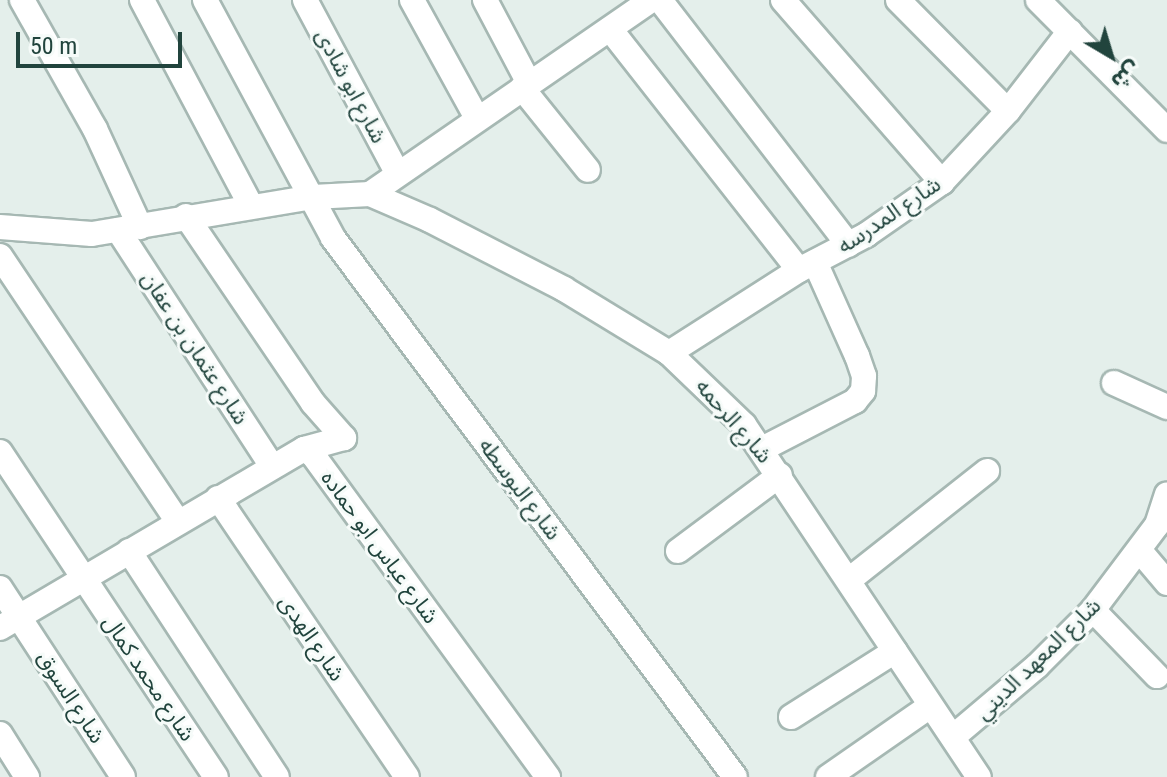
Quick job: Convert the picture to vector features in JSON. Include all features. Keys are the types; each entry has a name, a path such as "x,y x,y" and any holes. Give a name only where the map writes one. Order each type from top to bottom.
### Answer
{"street":[{"name":"شارع عثمان بن عفان","path":"22,0 95,129 129,228 272,466"},
{"path":"142,0 251,206"},
{"name":"شارع البوسطه","path":"205,0 333,238 735,777"},
{"name":"شارع ابو شادى","path":"305,0 397,172"},
{"path":"412,0 477,118"},
{"path":"485,0 526,86 588,170"},
{"path":"370,194 397,172 526,86 615,16 651,0"},
{"path":"660,0 849,245"},
{"path":"783,0 942,182"},
{"path":"898,0 1008,111"},
{"path":"1038,0 1167,130"},
{"path":"615,16 807,266 857,356 864,376 863,391 855,401 762,449"},
{"name":"شارع المدرسه","path":"669,353 807,266 849,245 942,182 1008,111 1070,31"},
{"name":"شارع الرحمه","path":"0,227 75,235 313,197 370,194 430,220 564,289 669,353 724,403 780,475 979,777"},
{"path":"186,216 313,403 344,438 304,449"},
{"path":"0,256 178,522"},
{"path":"1114,383 1167,407"},
{"name":"شارع عباس ابو حماده","path":"10,622 304,449 313,455 548,777"},
{"name":"شارع محمد كمال","path":"0,452 216,777"},
{"path":"849,580 987,471"},
{"path":"678,551 780,475"},
{"name":"شارع المعهد الديني","path":"953,737 1037,666 1093,610 1157,525 1167,495"},
{"name":"شارع الهدى","path":"218,498 407,777"},
{"path":"129,551 277,777"},
{"path":"1140,551 1167,583"},
{"name":"شارع السوق","path":"0,588 10,622 123,777"},
{"path":"1093,610 1157,676"},
{"path":"791,717 895,651"},
{"path":"828,777 930,706"},
{"path":"0,737 14,777"},
{"path":"0,737 27,777"}]}
